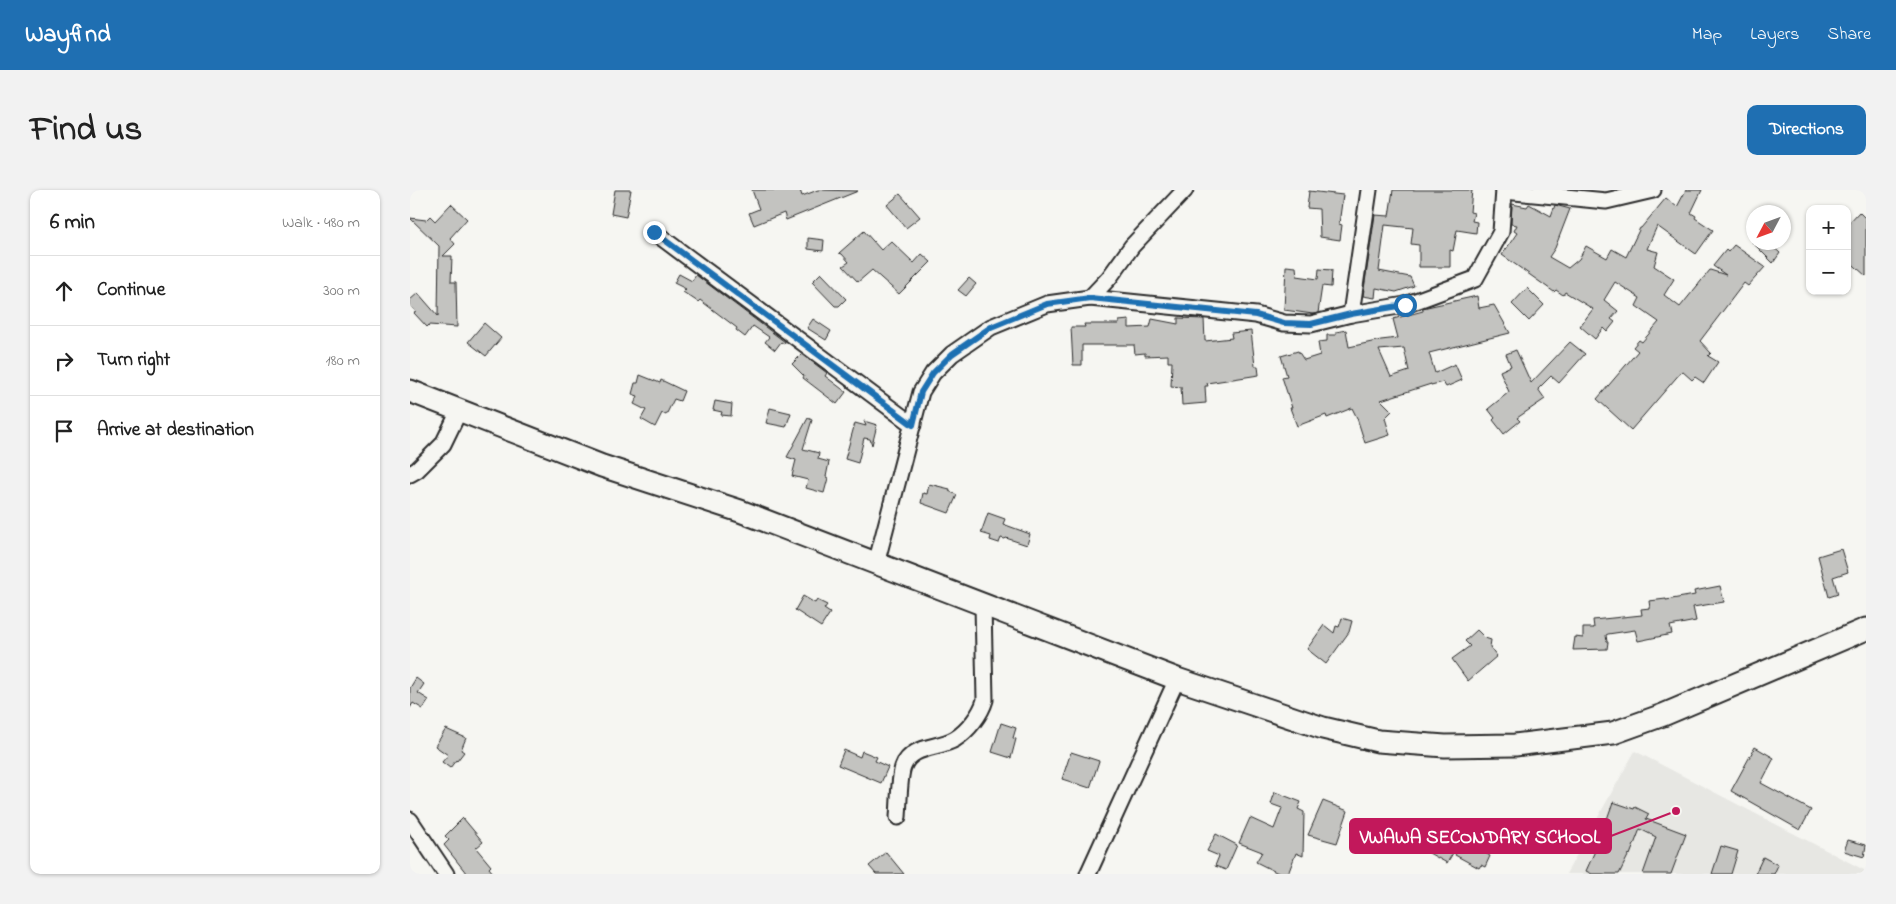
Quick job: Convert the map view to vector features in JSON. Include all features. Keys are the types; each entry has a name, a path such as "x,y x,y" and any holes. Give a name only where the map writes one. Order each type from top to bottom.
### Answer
{"highway":[{"path":"410,391 602,466 740,511 1177,679 1323,728 1378,742 1445,746 1515,745 1613,733 1662,716 1866,629"}],"street":[{"path":"1090,298 1109,278 1132,246 1185,190"},
{"path":"1351,314 1369,190"},
{"path":"876,564 921,392 933,373 952,354 991,327 1047,304 1090,298 1256,315 1284,323 1311,324 1351,314 1405,305 1475,279 1501,232 1504,191 1606,201 1653,190"},
{"path":"654,232 913,425"},
{"path":"410,474 417,470 443,444 459,411"},
{"path":"898,817 902,768 910,756 920,750 955,739 981,712 985,700 983,605"},
{"path":"1088,874 1177,679"},
{"path":"410,820 446,874"}],"shaded area":[{"path":"1635,751 1866,871 1866,874 1566,874"}],"building":[{"path":"615,190 631,190 626,217 611,214"},
{"path":"752,190 800,190 802,196 818,190 858,191 786,220 784,213 754,225 749,213 759,209"},
{"path":"1393,190 1472,190 1470,212 1474,213 1472,221 1477,222 1476,233 1457,230 1453,251 1450,250 1450,267 1419,267 1419,245 1411,244 1413,228 1385,225 1379,271 1410,277 1414,286 1396,292 1376,288 1375,298 1363,296 1375,215 1389,216"},
{"path":"1686,190 1702,190 1691,213 1696,216 1695,218 1713,230 1696,254 1657,226 1647,249 1658,252 1654,266 1674,279 1664,295 1680,307 1710,270 1726,275 1713,266 1726,250 1728,252 1734,245 1765,267 1748,286 1744,283 1700,341 1711,353 1708,356 1718,362 1704,383 1695,377 1692,380 1682,371 1631,430 1597,399 1638,351 1633,347 1639,340 1642,342 1659,322 1636,306 1640,298 1615,282 1604,300 1618,311 1611,319 1615,322 1607,332 1603,328 1595,339 1580,326 1593,309 1565,292 1563,295 1556,290 1554,292 1502,255 1517,233 1514,231 1517,225 1511,224 1512,204 1527,207 1529,204 1551,216 1555,205 1570,209 1555,248 1549,257 1568,268 1579,259 1586,246 1607,258 1612,249 1626,257 1640,228 1666,198 1677,207"},
{"path":"1309,191 1343,195 1339,224 1342,225 1340,240 1320,237 1319,209 1307,208"},
{"path":"900,194 920,217 906,228 887,205"},
{"path":"451,204 467,219 450,238 455,244 443,256 452,256 451,282 456,282 457,327 429,325 427,327 414,313 416,312 410,305 410,300 418,293 438,316 439,246 410,218 426,220 430,216 435,221"},
{"path":"1859,212 1866,219 1866,276 1851,263 1851,221"},
{"path":"864,231 881,250 891,241 914,263 922,254 931,262 899,294 872,270 858,282 843,266 849,262 839,253"},
{"path":"808,238 824,240 823,251 808,249"},
{"path":"1760,250 1777,250 1780,253 1773,263"},
{"path":"1286,266 1296,267 1297,276 1318,279 1319,269 1332,270 1331,287 1322,286 1318,313 1284,310"},
{"path":"821,273 846,299 839,306 835,306 812,282"},
{"path":"679,274 692,281 696,275 785,342 784,344 781,342 775,350 765,342 769,337 753,326 745,337 736,330 737,328 700,300 698,302 683,292 686,289 674,283"},
{"path":"969,278 976,284 966,296 958,290"},
{"path":"1527,288 1544,305 1529,321 1512,304"},
{"path":"1477,296 1479,308 1494,305 1510,333 1429,353 1435,373 1455,364 1462,380 1446,387 1443,382 1431,384 1381,400 1392,411 1385,418 1390,435 1365,443 1352,408 1327,418 1326,415 1297,426 1282,377 1287,376 1281,356 1298,351 1304,360 1320,355 1318,342 1327,341 1327,335 1336,335 1336,332 1346,330 1349,347 1398,338 1393,319 1423,311 1423,308","holes":["1404,348 1409,371 1391,377 1379,350"]},
{"path":"1178,318 1204,319 1205,341 1232,338 1231,333 1251,331 1255,366 1258,366 1259,375 1207,383 1208,386 1205,386 1206,403 1182,405 1181,387 1171,386 1172,362 1168,362 1168,355 1145,356 1145,353 1135,354 1134,345 1082,345 1082,365 1073,365 1071,327 1085,327 1084,324 1119,324 1119,321 1129,320 1129,328 1150,327 1152,319 1178,324"},
{"path":"813,319 831,331 826,340 807,328"},
{"path":"484,323 501,338 486,356 468,342"},
{"path":"1570,342 1585,354 1559,383 1551,376 1538,389 1545,399 1517,418 1520,421 1504,434 1493,420 1495,418 1488,409 1509,392 1500,371 1511,366 1506,354 1516,350 1531,383"},
{"path":"802,354 827,373 825,376 846,392 837,404 803,378 804,376 792,364"},
{"path":"640,375 660,383 661,380 684,391 680,401 674,399 666,415 662,413 655,427 641,419 646,410 634,404 638,396 632,394 635,383 638,383"},
{"path":"715,401 732,404 731,416 721,415 722,412 713,410"},
{"path":"770,408 791,413 786,427 766,423"},
{"path":"808,418 812,420 803,449 819,453 818,459 829,462 826,477 828,478 824,493 806,488 808,480 792,476 796,460 787,457"},
{"path":"864,421 877,425 872,445 870,439 864,438 858,463 845,459 855,423 866,426"},
{"path":"929,484 950,489 949,491 957,495 949,513 921,503 923,493 927,494"},
{"path":"988,513 1005,519 1003,524 1030,534 1027,545 1006,538 1001,538 999,543 990,540 991,536 981,533"},
{"path":"1841,549 1848,572 1833,577 1838,594 1829,597 1818,556"},
{"path":"1720,586 1724,602 1693,607 1696,621 1670,626 1672,634 1638,641 1635,630 1608,634 1606,635 1607,649 1573,650 1575,637 1583,638 1583,628 1594,628 1593,620 1642,615 1641,609 1650,608 1649,601 1695,595 1694,591"},
{"path":"803,596 815,603 817,600 827,605 824,609 830,613 821,627 795,610"},
{"path":"1342,618 1352,621 1349,632 1326,664 1307,649 1324,625 1334,633 1336,626 1339,627"},
{"path":"1477,630 1485,638 1491,640 1490,647 1497,656 1468,681 1452,659 1470,646 1465,641"},
{"path":"416,678 424,684 418,693 429,700 423,709 413,703 410,708 410,688"},
{"path":"1001,723 1016,728 1013,738 1016,739 1011,758 992,752"},
{"path":"446,729 466,738 461,750 464,752 450,768 442,762 448,755 435,746"},
{"path":"1755,747 1774,758 1761,783 1811,810 1800,830 1731,791"},
{"path":"844,750 860,757 862,751 877,757 875,761 888,767 881,783 838,765"},
{"path":"1071,752 1099,761 1090,788 1062,779"},
{"path":"1275,792 1301,802 1298,809 1304,812 1303,856 1296,853 1288,874 1280,874 1256,862 1262,852 1239,843 1250,818 1274,829 1282,808 1271,804"},
{"path":"1323,801 1348,811 1337,843 1308,835"},
{"path":"1613,802 1634,809 1635,807 1649,814 1646,819 1686,834 1671,874 1643,874 1656,837 1640,829 1630,855 1619,874 1592,874 1586,871 1599,842"},
{"path":"463,818 483,842 476,848 491,866 489,868 494,874 467,874 444,845 449,840 445,836"},
{"path":"1216,834 1237,845 1226,870 1215,866 1219,856 1207,851"},
{"path":"1438,837 1456,848 1447,863 1429,853"},
{"path":"1463,839 1490,856 1485,867 1481,865 1479,868 1455,855"},
{"path":"1848,840 1866,845 1864,857 1844,851"},
{"path":"1721,846 1738,851 1731,874 1712,874"},
{"path":"886,852 904,874 876,874 869,866"},
{"path":"1763,857 1778,865 1774,874 1755,874"}],"place":[{"name":"VWAWA SECONDARY SCHOOL","path":"1676,811"}],"route":[{"path":"654,232 913,425 921,392 933,373 952,354 991,327 1047,304 1090,298 1256,315 1284,323 1311,324 1351,314 1405,305"}]}
